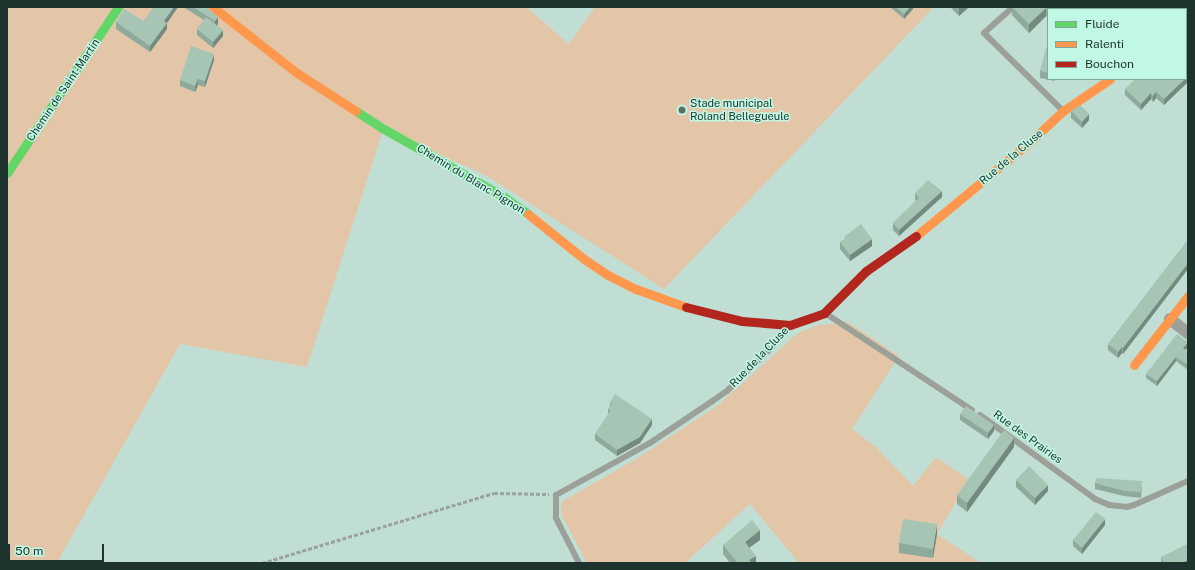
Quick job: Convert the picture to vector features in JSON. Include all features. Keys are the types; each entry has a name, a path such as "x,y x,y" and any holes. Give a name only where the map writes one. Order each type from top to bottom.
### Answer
{"street":[{"name":"Chemin de Saint-Martin","path":"7,173 118,7"},
{"name":"Chemin du Blanc Pignon","path":"213,7 297,73 384,129 504,197 532,216 584,259 606,274 659,298 710,314 750,323 790,325"},
{"name":"Rue de la Cluse","path":"790,325 824,313 862,274 921,233 1038,135 1063,111 1109,80"},
{"path":"1134,365 1188,296"},
{"path":"1170,319 1188,333"}],"lane":[{"path":"1013,7 984,33 1063,111"},
{"name":"Rue des Prairies","path":"824,313 1004,431 1101,503 1127,507 1141,503 1188,481"},
{"name":"Rue de la Cluse","path":"556,495 650,443 719,397 775,344 790,325"},
{"path":"556,495 556,518 579,563"}],"path":[{"path":"262,563 494,494 556,495"}],"shaded area":[{"path":"7,7 526,7 569,44 595,7 934,7 664,289 487,176 421,146 385,124 307,367 180,344 57,563 7,563"},
{"path":"848,322 899,356 852,429 876,447 913,486 936,457 969,480 937,534 981,563 799,563 750,504 685,563 587,563 562,516 561,507 563,501 636,459 717,406 798,333 818,325"}],"building":[{"path":"154,7 174,7 164,21 167,23 150,46 116,22 124,9 144,21"},
{"path":"193,7 206,7 218,17 215,21"},
{"path":"896,7 910,7 904,14"},
{"path":"1012,7 1060,7 1046,8 1029,24"},
{"path":"1135,7 1152,7 1151,8"},
{"path":"206,17 223,30 213,42 197,29"},
{"path":"191,46 214,54 205,81 198,79 195,86 180,80"},
{"path":"1046,48 1047,48 1047,73 1040,71"},
{"path":"1187,61 1188,62 1187,77"},
{"path":"1134,80 1184,80 1164,99 1156,92 1153,96 1151,93 1141,104 1125,89"},
{"path":"1080,105 1089,114 1082,122 1071,111"},
{"path":"928,180 942,191 899,230 893,223 919,198 915,193"},
{"path":"861,224 872,239 850,255 840,242 846,238 845,236"},
{"path":"1188,240 1188,263 1123,348 1122,347 1118,352 1108,344"},
{"path":"1177,334 1188,342 1183,348 1188,352 1188,365 1176,357 1157,381 1146,374"},
{"path":"615,394 652,419 640,437 617,450 595,434 610,411 608,409 612,404 610,402"},
{"path":"966,406 994,425 988,433 960,414"},
{"path":"1004,430 1014,438 967,503 957,495"},
{"path":"1029,466 1048,485 1035,498 1016,480"},
{"path":"1096,478 1142,481 1141,492 1124,491 1095,483"},
{"path":"1096,512 1105,519 1082,548 1073,540"},
{"path":"903,519 937,524 933,549 899,543"},
{"path":"752,520 760,530 745,542 756,556 749,560 752,563 738,563 723,545"},
{"path":"1187,544 1188,560 1181,563 1164,563 1161,557"}],"traffic: fast":[{"path":"7,173 118,7"},
{"path":"356,111 384,129 504,197 528,214"}],"traffic: slow":[{"path":"213,7 297,73 356,111"},
{"path":"916,236 1032,140 1063,111 1109,80"},
{"path":"528,214 584,259 606,274 636,289 686,307"},
{"path":"1134,365 1188,296"}],"traffic: jam":[{"path":"686,307 742,321 790,325 824,313 866,271 916,236"}],"place":[{"name":"Stade municipal Roland Bellegueule","path":"682,110"}]}
